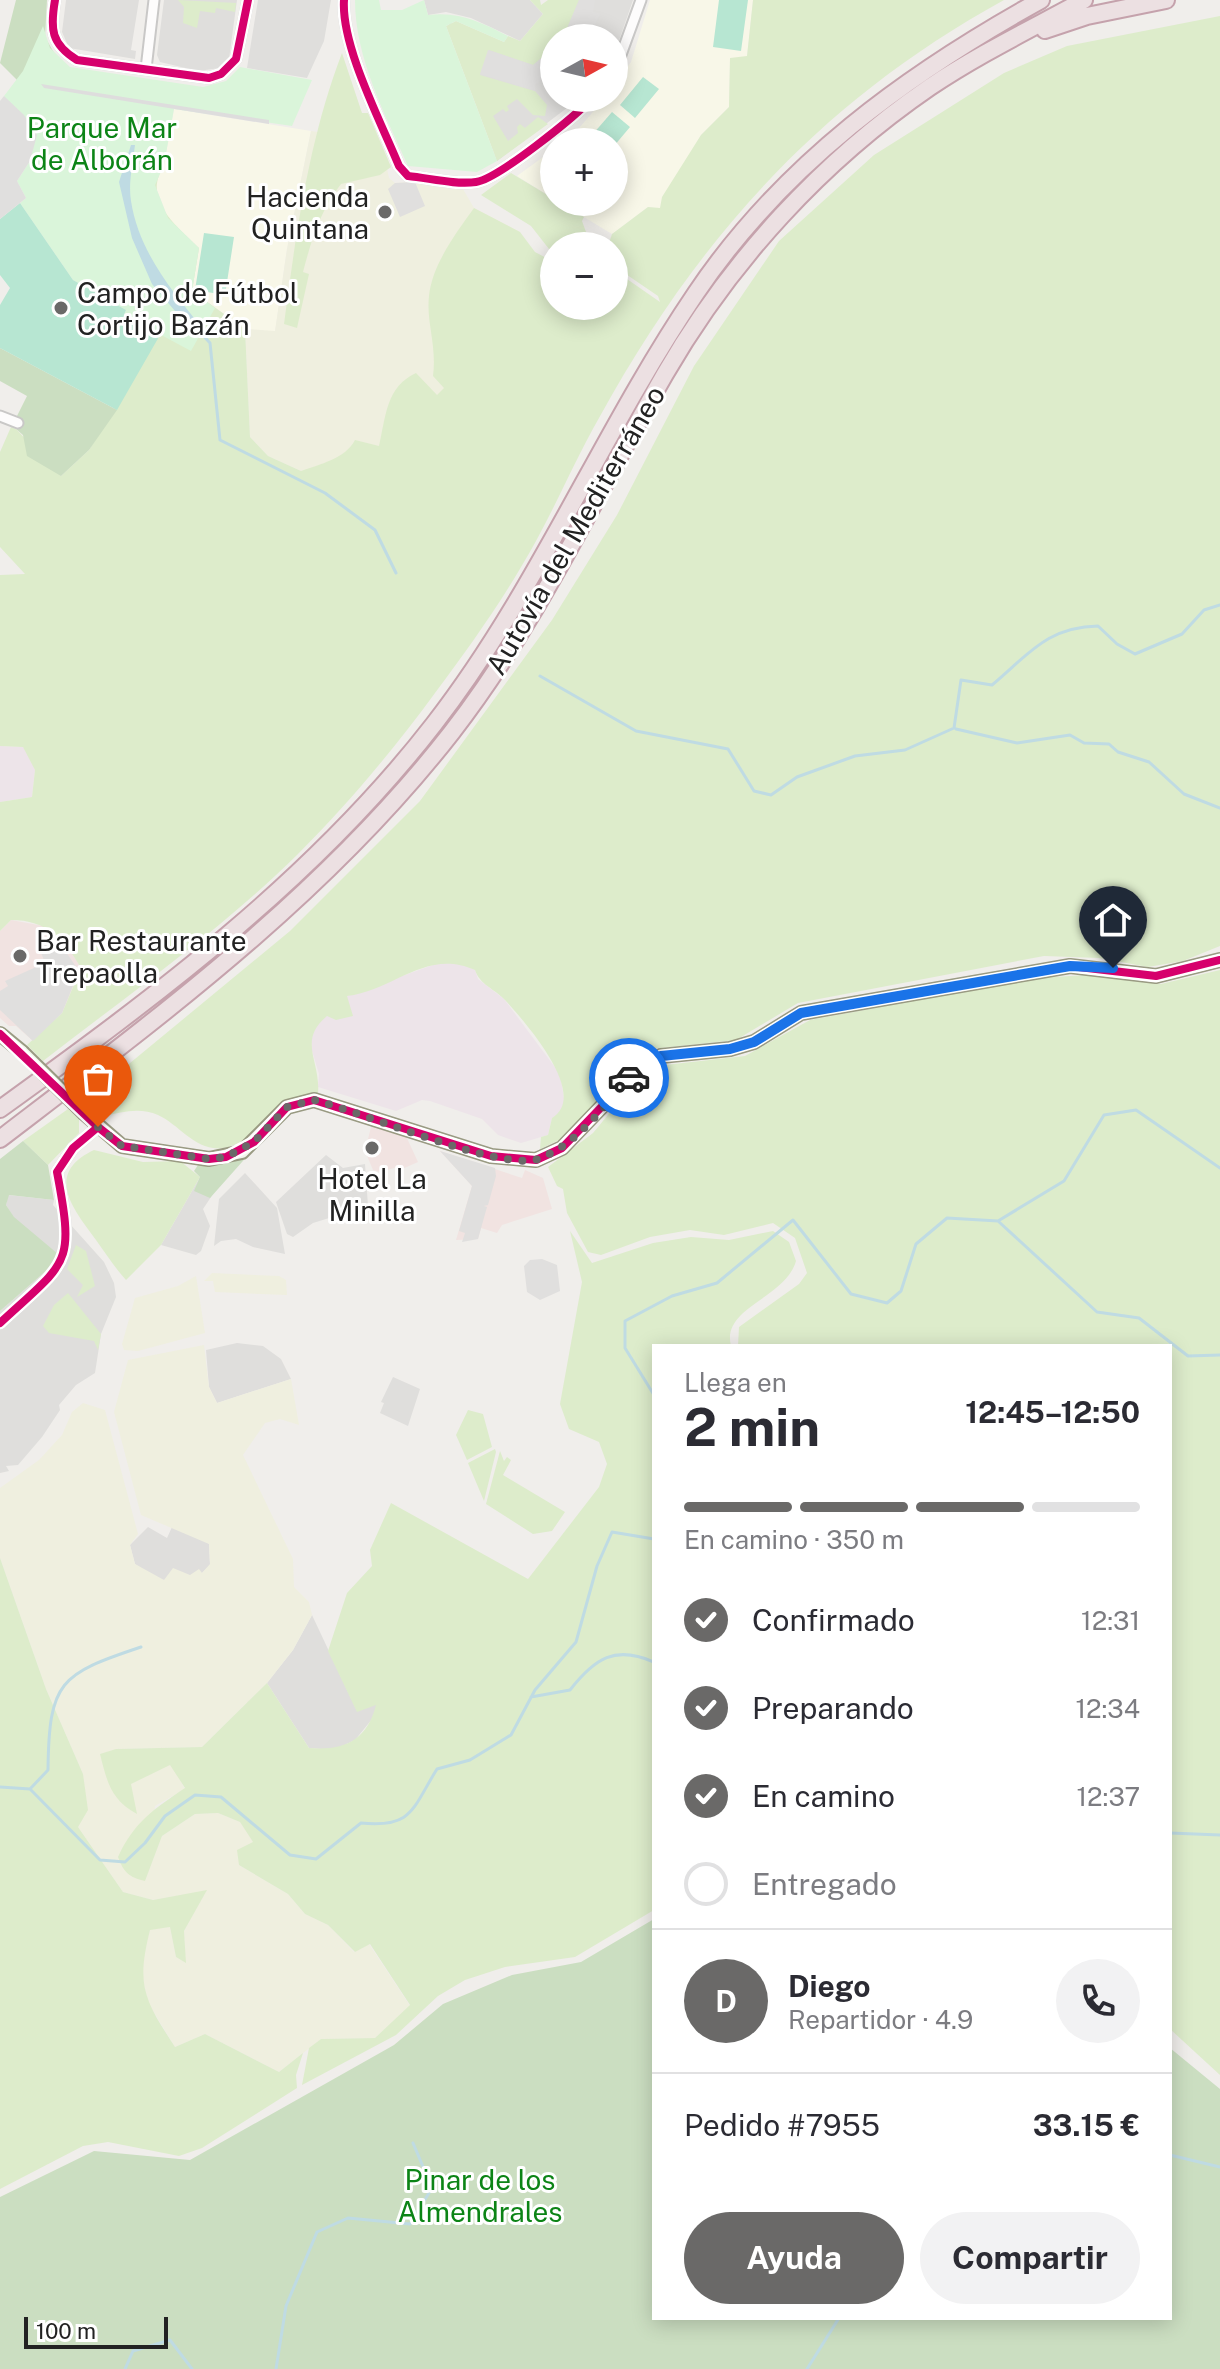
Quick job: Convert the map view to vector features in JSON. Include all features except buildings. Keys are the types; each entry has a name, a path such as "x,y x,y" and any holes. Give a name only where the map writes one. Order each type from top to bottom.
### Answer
{"highway":[{"name":"Autovía del Mediterráneo","path":"0,1109 193,966 275,895 350,821 434,724 510,615 651,363 697,291 743,231 788,181 844,130 904,83 968,40 1041,0"},
{"name":"Autovía del Mediterráneo","path":"0,1139 149,1025 301,899 368,831 451,733 496,672 574,544 667,371 757,242 854,145 932,86 1084,0"},
{"path":"1002,45 1087,16 1166,0"}],"main road":[{"path":"0,1034 122,1146 209,1159 226,1157 254,1142 287,1107 314,1100 491,1156 536,1160 562,1148 636,1071 661,1056 730,1049 754,1042 801,1013 1070,966 1156,976 1220,960"}],"street":[{"path":"55,0 51,26 59,49 77,60 209,78 231,68 240,47 248,0"},
{"path":"146,69 154,0"},
{"path":"344,0 346,27 367,90 399,166 408,176 477,182 490,177 548,136 576,112"},
{"path":"628,44 641,0"},
{"path":"0,416 18,423"},
{"path":"0,1323 55,1272 63,1260 68,1244 57,1172 73,1148 98,1127"}],"shaded area":[{"path":"66,0 139,0 131,50 136,51 135,59 69,48 62,32"},
{"path":"164,0 237,0 229,59 220,68 198,71 160,62 157,55"},
{"path":"258,0 331,0 324,41 307,78 247,68"},
{"path":"424,0 530,0 543,14 520,41 471,18 446,12 428,15"},
{"path":"568,0 633,0 625,24 549,24"},
{"path":"579,0 595,0 593,12 600,14 595,24 569,24"},
{"path":"650,0 753,0 747,57 730,59 729,107 701,135 660,209 648,207 615,232 609,232 582,216 628,216 628,128 579,128 593,112 628,112 628,66"},
{"path":"448,22 527,52 540,36 540,112 562,112 497,161"},
{"path":"488,50 533,65 540,59 540,81 535,85 535,91 480,74"},
{"path":"4,96 24,115 37,135 30,161 17,181 26,198 0,219 0,101"},
{"path":"174,109 311,131 287,249 275,332 245,329 192,291 199,248 168,218 155,185 164,164"},
{"path":"540,159 540,190 517,176"},
{"path":"415,182 425,206 400,217 388,189 395,183"},
{"path":"0,746 23,747 31,757 35,770 32,797 0,802"},
{"path":"11,920 44,926 67,944 81,968 62,1013 33,1041 16,1026 9,1026 0,1018 0,931"},
{"path":"57,939 79,971 62,1013 33,1041 0,1010 0,991 8,986 5,981 45,963 39,947"},
{"path":"456,961 475,970 478,979 504,999 560,1074 565,1104 561,1113 552,1118 548,1135 521,1143 498,1135 482,1119 430,1101 422,1100 396,1111 318,1087 319,1074 310,1044 314,1026 347,996 441,962"},
{"path":"372,1123 406,1136 418,1162 402,1169 401,1166 380,1172 373,1170 365,1151"},
{"path":"440,1151 522,1178 525,1170 543,1178 552,1209 502,1225 497,1233 481,1228 478,1239 456,1240 472,1186"},
{"path":"440,1151 495,1168 496,1176 488,1205 484,1206 487,1207 478,1239 462,1242 465,1233 459,1231 472,1186"},
{"path":"326,1155 343,1168 365,1164 368,1206 313,1223 293,1237 287,1234 276,1202"},
{"path":"245,1173 277,1208 285,1254 253,1247 236,1239 221,1241 214,1246 219,1199"},
{"path":"200,1177 223,1179 203,1209 210,1226 201,1251 196,1255 161,1245"},
{"path":"8,1195 54,1200 53,1205 104,1262 114,1283 116,1297 101,1334 95,1373 76,1385 59,1405 60,1410 42,1437 18,1465 6,1466 9,1471 0,1473 0,1311 47,1270 6,1205"},
{"path":"542,1259 557,1265 560,1291 540,1300 527,1292 524,1266 530,1260"},
{"path":"237,1343 263,1346 281,1359 291,1379 217,1403 209,1387 206,1350"},
{"path":"393,1377 420,1389 408,1426 380,1413 384,1403 381,1402"},
{"path":"148,1527 167,1538 172,1527 199,1537 209,1544 210,1565 202,1573 164,1580 155,1578 135,1564 130,1545"},
{"path":"312,1615 357,1711 377,1704 373,1718 355,1740 334,1750 309,1748 267,1683 293,1650"}],"green space":[{"path":"16,0 47,0 45,37 57,58 17,80 0,63"},
{"path":"178,0 236,3 235,12 216,8 215,13 200,11 197,28 183,23 184,7"},
{"path":"355,0 379,0 381,10 402,10 424,0 428,15 460,16 508,36 504,42 456,21 446,26 497,161 477,172 408,166 366,64 356,22"},
{"path":"530,0 540,0 541,5 548,0 579,0 569,24 540,24 540,59 533,65 489,50 480,75 535,91 540,97 540,112 546,112 545,116 533,115 517,99 507,106 509,110 506,112 503,109 493,116 508,141 518,133 520,124 525,128 538,117 548,124 497,161 446,26 456,21 504,42 508,36 520,41 543,14"},
{"path":"719,0 748,0 741,51 713,47"},
{"path":"753,0 1004,0 938,39 878,82 822,128 771,178 723,232 679,290 638,352 591,433 513,580 462,656 387,756 298,854 238,909 43,1061 27,1045 62,1013 81,968 61,940 35,923 11,920 0,931 0,802 32,797 35,770 23,747 0,746 0,575 25,574 0,547 0,452 11,427 61,476 89,450 161,331 136,186 165,220 150,184 164,165 158,178 159,200 164,211 199,248 192,291 245,329 250,437 268,456 301,471 339,456 355,440 379,446 393,394 416,373 437,395 444,388 433,376 434,354 429,315 431,284 440,261 474,208 520,232 540,255 540,320 628,320 628,280 660,302 658,296 628,276 628,232 615,232 648,207 660,208 662,197 701,135 729,107 730,58 747,56"},
{"path":"1220,16 1220,946 1183,961 1148,967 1099,958 1044,956 798,1003 736,1040 651,1049 630,1062 579,1123 559,1140 540,1149 541,1137 548,1135 552,1118 562,1107 564,1093 559,1076 539,1041 505,1000 484,983 475,970 457,965 426,967 347,996 353,1016 336,1020 327,1016 313,1034 312,1052 318,1094 289,1104 237,1144 223,1148 205,1146 158,1115 138,1111 104,1116 84,1101 290,931 420,801 552,620 617,515 694,366 779,241 874,155 1004,73 1067,46"},
{"name":"Parque Mar de Alborán","path":"43,26 50,48 70,67 203,87 226,81 240,67 312,80 292,126 174,109 164,165 155,185 168,218 199,248 192,291 215,308 191,351 124,315 126,310 73,280 20,203 26,198 17,181 30,161 4,96 23,71"},
{"path":"342,53 362,113 368,113 391,167 380,175 341,184 328,204 313,237 303,272 309,274 297,328 284,324 299,221 312,153"},
{"path":"643,77 659,89 635,118 628,112 628,95"},
{"path":"612,112 630,127 628,129 598,128"},
{"path":"368,113 391,167 387,169 389,178 395,183 411,182 463,189 474,208 520,232 540,278 540,320 543,320 375,462 301,471 268,456 250,437 245,329 275,331 287,249 311,131 318,132 322,114"},
{"path":"511,173 540,190 540,216 582,216 586,232 540,232 540,238 531,226 481,195"},
{"name":"Campo de Fútbol Cortijo Bazán","path":"20,203 73,280 126,310 124,315 160,335 117,410 0,348 0,305 10,288 0,275 0,219"},
{"path":"204,233 234,237 225,295 195,290"},
{"path":"0,348 117,410 89,450 61,476 27,456 23,435 16,429 19,420 16,418 27,396 0,381"},
{"path":"1220,970 1220,2075 1172,2031 1172,1344 738,1344 739,1327 799,1284 807,1273 795,1238 773,1223 724,1235 690,1230 650,1237 601,1255 588,1252 567,1213 563,1189 557,1186 548,1167 593,1133 627,1092 665,1065 745,1056 810,1020 1038,978 1087,975 1161,984"},
{"path":"68,1109 79,1119 79,1133 48,1165 23,1141"},
{"path":"23,1141 48,1165 54,1200 9,1195 6,1205 14,1217 58,1254 47,1270 0,1311 0,1159"},
{"path":"94,1150 143,1162 180,1161 200,1177 161,1245 126,1280 79,1217 68,1193 66,1181 70,1170"},
{"path":"250,1153 210,1198 194,1191 200,1177 194,1171 198,1165 233,1162"},
{"path":"570,1231 592,1263 653,1243 691,1237 729,1240 773,1231 789,1242 796,1261 780,1285 735,1322 730,1333 731,1344 652,1344 652,1911 575,1957 505,1967 465,1980 438,1996 396,2035 302,2085 309,2048 321,2039 375,2038 410,2005 370,1944 355,1952 328,1925 305,1914 288,1894 239,1865 237,1850 253,1842 240,1822 218,1813 195,1814 162,1836 145,1881 128,1874 118,1857 131,1834 154,1810 185,1788 170,1765 131,1784 137,1814 121,1803 111,1789 100,1754 116,1749 202,1747 267,1683 309,1748 333,1748 360,1735 367,1727 376,1705 357,1712 328,1651 347,1593 372,1566 370,1550 391,1503 528,1579 599,1487 607,1464 599,1442 569,1429 560,1404 582,1282"},
{"path":"76,1245 86,1251 95,1286 77,1297 83,1285 67,1269"},
{"path":"212,1273 279,1276 286,1280 287,1295 215,1292 213,1281 204,1281"},
{"path":"196,1276 205,1333 138,1351 124,1350 122,1344 135,1298 178,1286"},
{"path":"68,1293 101,1334 98,1350 94,1341 49,1333 43,1326 54,1305"},
{"path":"204,1345 209,1387 217,1403 291,1379 299,1425 280,1419 265,1423 243,1455 293,1559 294,1587 309,1602 312,1615 293,1650 267,1683 202,1747 116,1749 136,1813 130,1784 171,1764 185,1789 155,1806 145,1880 162,1836 195,1814 218,1813 240,1822 254,1843 239,1865 288,1894 305,1914 328,1925 354,1952 369,1944 410,2006 375,2038 321,2039 279,2072 205,2034 175,2047 147,2001 141,1967 150,1929 170,1927 176,1957 185,1962 184,1931 206,1891 153,1900 123,1892 78,1827 83,1774 46,1689 0,1558 0,1488 39,1460 62,1435 72,1412 83,1403 105,1410 138,1534 130,1545 135,1564 164,1580 173,1568 190,1575 199,1569 202,1573 210,1564 209,1544 141,1515 114,1412 128,1360"},
{"path":"468,1410 483,1414 492,1447 467,1460 456,1435"},
{"path":"495,1449 496,1452 484,1501 468,1463"},
{"path":"500,1451 504,1461 507,1457 511,1460 503,1475 565,1512 552,1531 533,1534 486,1504"},
{"path":"0,1558 46,1689 83,1774 88,1810 78,1827 123,1892 153,1900 207,1890 184,1931 186,1963 176,1957 170,1927 150,1930 144,1979 150,2004 164,2030 175,2047 205,2034 279,2072 303,2053 296,2075 297,2088 202,2148 179,2156 108,2142 83,2146 0,2189"},
{"name":"Pinar de los Almendrales","path":"652,1920 652,2320 1172,2320 1172,2050 1220,2089 1220,2369 0,2369 0,2197 94,2151 190,2160 394,2045 443,2004 512,1975 581,1962"}],"water":[{"path":"131,145 135,145 130,187 135,220 158,270 203,329 198,338 152,284 132,238 119,182"}],"pier":[{"path":"41,84 269,120 269,124 44,88"}],"waterway":[{"path":"199,331 210,343 220,440 325,493 375,530 396,573"},
{"path":"540,676 636,731 728,749 754,791 771,795 797,777 855,756 905,750 954,728 961,680 992,685 1040,644 1065,631 1098,626 1117,644 1135,654 1182,634 1204,610 1220,605"},
{"path":"956,729 1017,743 1070,735 1084,743 1109,744 1118,752 1149,762 1184,794 1220,808"},
{"path":"652,1392 625,1348 625,1321 672,1296 717,1283 793,1220 851,1294 887,1303 901,1291 916,1244 947,1218 998,1221 1064,1181 1104,1115 1136,1110 1220,1168"},
{"path":"998,1221 1097,1312 1139,1318 1188,1356 1220,1355"},
{"path":"0,1787 30,1789 100,1860 125,1862 145,1843 165,1816 195,1795 221,1797 290,1855 316,1859 361,1823 378,1824 401,1819 416,1805 437,1769 470,1760 511,1735 535,1690 576,1642 597,1566 612,1532 652,1539"},
{"path":"30,1789 48,1770 52,1717 64,1685 92,1665 141,1647"},
{"path":"531,1697 570,1690 597,1663 617,1655 652,1661"},
{"path":"1172,1833 1220,1835"},
{"path":"276,2369 286,2306 317,2232 348,2218 410,2224 432,2188 413,2143"},
{"path":"1172,2155 1220,2167"},
{"path":"807,2369 838,2320"},
{"path":"125,2369 133,2351 170,2340 192,2369"}],"cycle path":[{"path":"55,0 54,35 62,48 77,60 209,78 221,74 236,59 248,0"},
{"path":"344,0 355,61 399,166 408,176 459,183 487,178 536,146 577,112"},
{"path":"0,1034 122,1146 209,1159 226,1157 254,1142 287,1107 314,1100 491,1156 536,1160 562,1148 636,1071 661,1056 730,1049 754,1042 801,1013 1070,966 1156,976 1220,960"},
{"path":"0,1323 53,1273 61,1260 65,1227 57,1172 73,1148 98,1127"}],"way so far":[{"path":"98,1127 122,1146 209,1159 226,1157 242,1152 287,1107 314,1100 491,1156 526,1161 536,1160 562,1148 629,1078"}],"place":[{"name":"Hacienda Quintana","path":"385,212"},
{"name":"Campo de Fútbol Cortijo Bazán","path":"61,308"},
{"name":"Bar Restaurante Trepaolla","path":"20,956"},
{"name":"Hotel La Minilla","path":"372,1148"}],"route":[{"path":"629,1078 661,1056 730,1049 754,1042 801,1013 1070,966 1113,968"}]}
